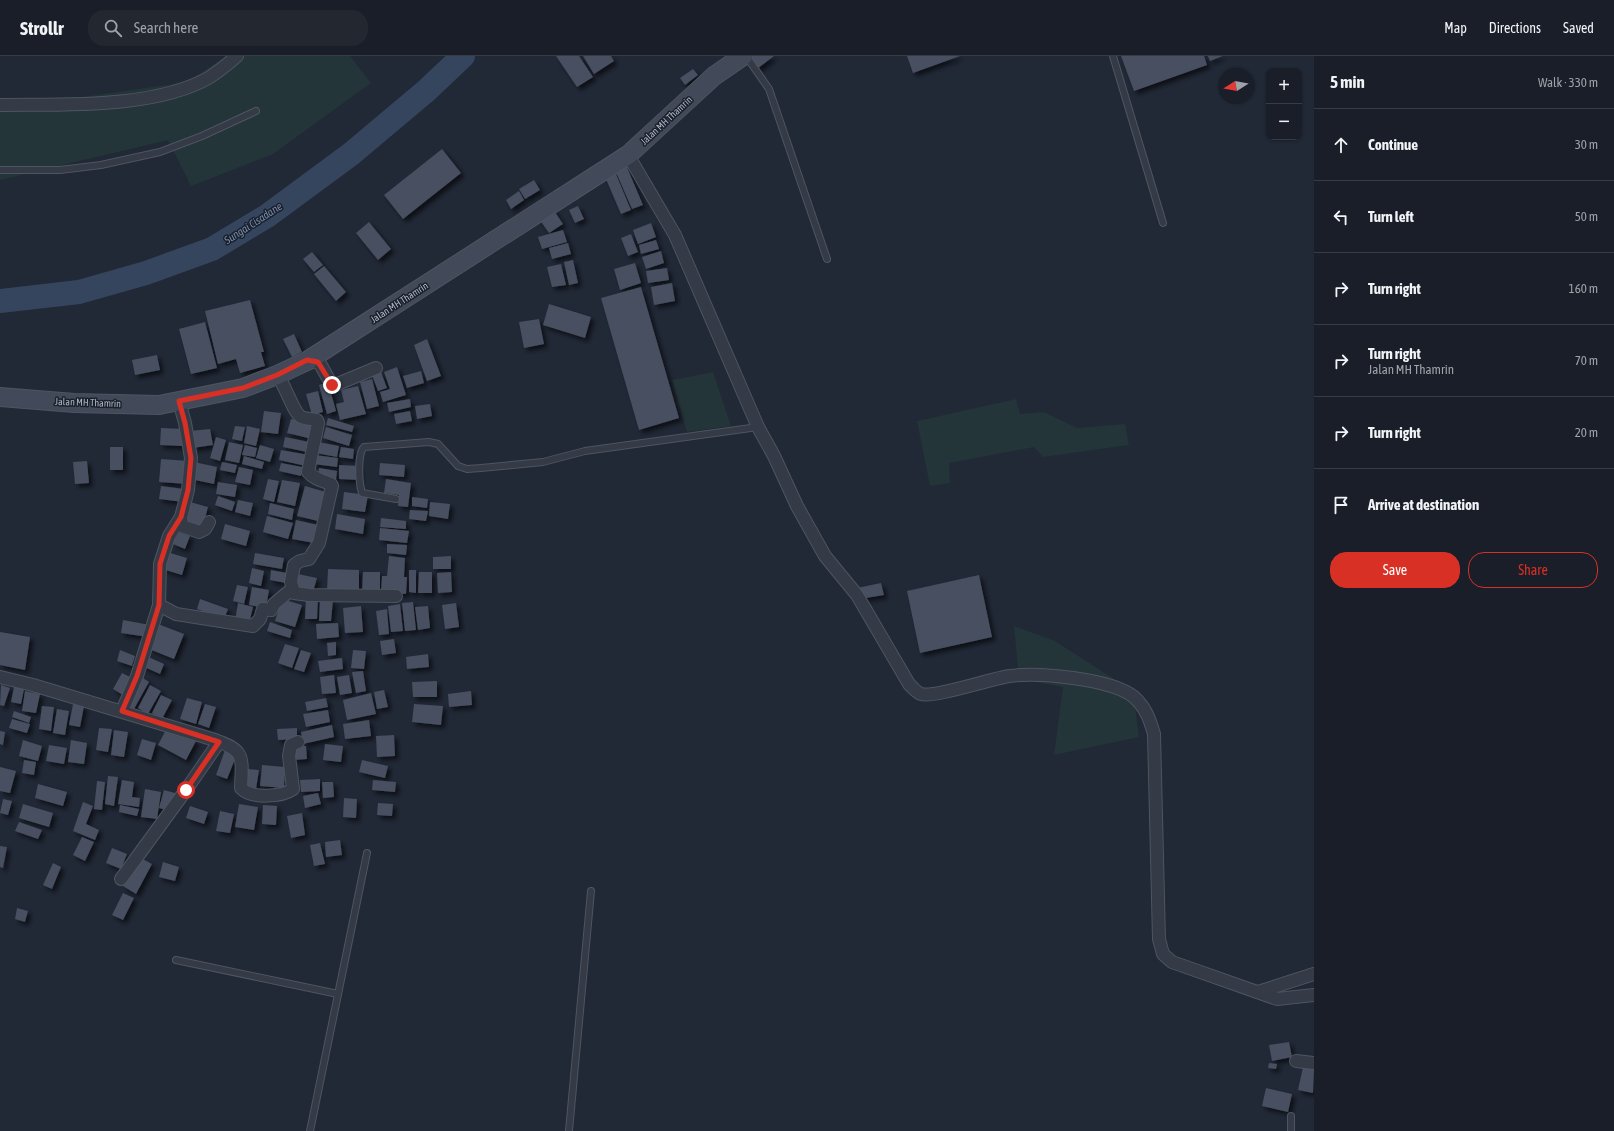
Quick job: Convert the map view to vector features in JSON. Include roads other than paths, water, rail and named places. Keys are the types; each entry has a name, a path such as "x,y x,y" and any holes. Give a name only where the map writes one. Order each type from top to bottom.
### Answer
{"street":[{"path":"0,105 93,104 152,97 184,89 210,77 236,56"},
{"name":"Jalan MH Thamrin","path":"0,397 74,403 151,405 180,404 279,378 313,361 628,155 714,76 743,56"},
{"path":"628,155 675,235 758,427 774,456 797,506 825,556 857,595 909,684 921,694 937,693 1011,676 1059,676 1111,686 1134,697 1148,712 1154,734 1159,939 1163,954 1172,962 1277,999 1314,996"},
{"path":"313,361 327,376 332,385 376,368"},
{"path":"279,378 296,410 302,417 317,420 318,423 308,472 310,475 331,484 332,486 319,543 309,559 300,561 294,565 291,582 294,593 310,595 396,596"},
{"path":"122,711 137,676 159,605 160,564 169,536 181,517 188,490 191,458 180,404"},
{"path":"181,517 182,526 199,532 205,530 209,522"},
{"path":"159,605 176,614 253,626 260,619 264,609 271,610 274,604 292,589"},
{"path":"0,677 122,711 219,742 239,753 242,769 241,788 245,793 258,796 286,794 293,789 289,756 291,745 298,742"},
{"path":"121,879 219,742"},
{"path":"1258,992 1314,974"},
{"path":"1296,1061 1314,1063"}],"lane":[{"path":"746,56 769,89 827,259"},
{"path":"1113,56 1163,224"},
{"path":"0,170 60,170 101,165 160,152 202,136 256,111"},
{"path":"396,499 362,493 360,461 361,450 364,447 429,442 438,444 458,466 467,469 543,462 586,451 758,427"},
{"path":"310,1131 367,853"},
{"path":"569,1131 591,891"},
{"path":"176,960 338,994"},
{"path":"1290,1116 1291,1131"}],"waterway":[{"name":"Sungai Cisadane","path":"0,301 79,292 146,273 212,249 267,216 351,154 426,91 463,56"}]}
